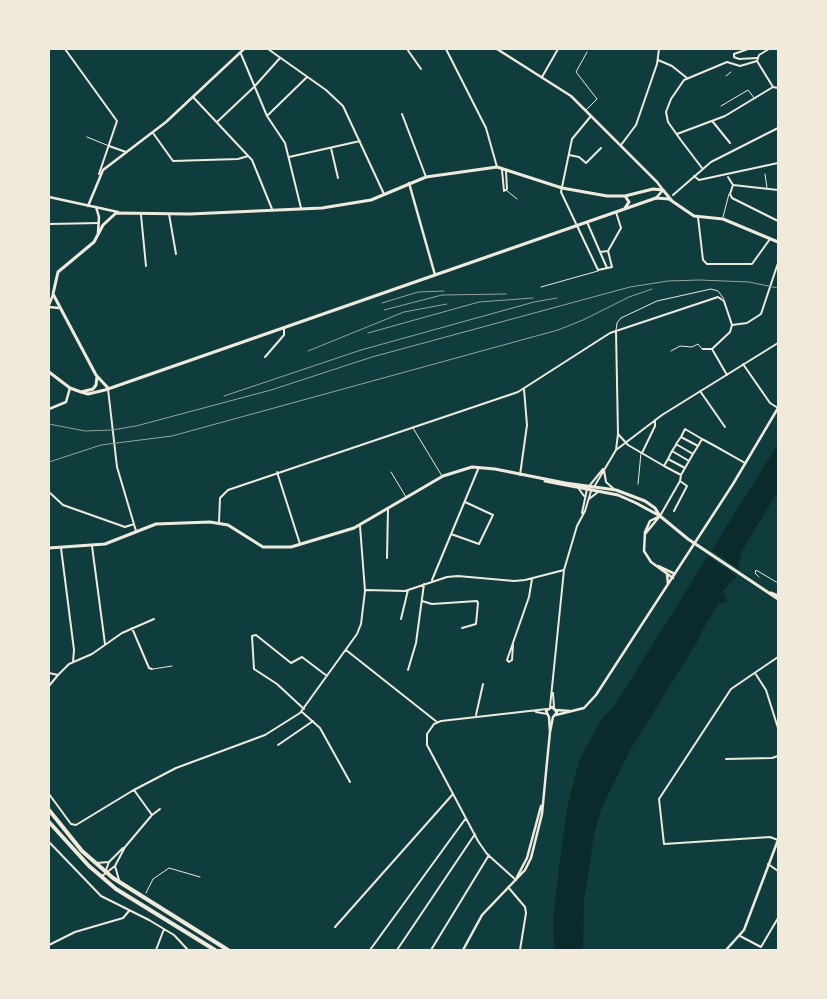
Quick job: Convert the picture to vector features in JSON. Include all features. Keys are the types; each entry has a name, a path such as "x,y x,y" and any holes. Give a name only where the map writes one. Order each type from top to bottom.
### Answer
{"highway":[{"path":"49,810 68,836 94,863 120,883 228,950"},
{"path":"49,822 69,846 101,877 134,901 215,950"}],"main road":[{"path":"108,388 96,375 53,294 58,272 94,242 106,220 119,213 141,215 301,210 364,202 426,177 497,166 562,188 607,196 626,196 653,189 663,190 671,200 698,217 723,219 778,242"},
{"path":"624,209 629,202 626,196"},
{"path":"49,372 70,388 88,394 656,198 671,200"},
{"path":"82,392 89,392 95,387 97,382 96,375"},
{"path":"49,548 92,546 112,542 156,524 219,522 228,525 263,547 284,549 360,526 443,476 462,469 478,467 579,489 616,490 645,501 655,508 660,516"},
{"path":"530,477 589,486 598,492 629,499 660,516 688,539 778,598"}],"street":[{"path":"65,49 115,116 116,125 88,206"},
{"path":"99,174 153,133 241,54 244,49"},
{"path":"268,49 326,90 343,106 384,194"},
{"path":"408,49 420,69"},
{"path":"446,49 486,128 497,166"},
{"path":"496,49 566,92 657,182 663,190 656,198"},
{"path":"542,77 558,49"},
{"path":"621,145 636,125 658,60 659,49"},
{"path":"748,49 734,54 734,57 739,60 757,59"},
{"path":"702,168 676,134 667,118 667,107 675,92 687,78 727,62 738,65 757,59 769,49"},
{"path":"241,54 267,116 285,143 301,210"},
{"path":"217,122 254,87 280,58"},
{"path":"757,59 773,87"},
{"path":"658,60 672,66 687,78"},
{"path":"267,116 307,77"},
{"path":"676,134 713,121 755,99 773,87 778,88"},
{"path":"193,97 248,156 273,211"},
{"path":"402,114 426,177"},
{"path":"591,116 572,139 562,196 598,270 612,266 608,251 620,228 616,212"},
{"path":"713,121 735,149"},
{"path":"673,195 702,168 778,128"},
{"path":"153,133 173,161 238,159 248,156"},
{"path":"288,157 360,141"},
{"path":"109,146 126,152"},
{"path":"330,148 338,178"},
{"path":"569,155 579,157 586,163 601,148"},
{"path":"694,176 699,180 778,163"},
{"path":"502,167 502,188 506,190"},
{"path":"506,190 507,169"},
{"path":"728,175 733,185 730,194 734,200 778,220"},
{"path":"409,183 435,275"},
{"path":"733,185 778,190"},
{"path":"49,197 119,213"},
{"path":"96,207 99,217 98,234"},
{"path":"99,217 102,213 110,210"},
{"path":"169,214 176,254"},
{"path":"141,215 146,266"},
{"path":"698,217 703,260 707,264 754,263 771,238"},
{"path":"587,222 606,268"},
{"path":"49,224 99,223"},
{"path":"600,252 608,251"},
{"path":"734,325 747,323 761,314 778,263"},
{"path":"53,294 49,306 59,308"},
{"path":"219,522 220,498 224,491 524,389 616,331 718,297 724,299 734,325"},
{"path":"703,349 712,348 730,332 734,325"},
{"path":"265,357 284,335 284,327"},
{"path":"616,331 618,434 616,450"},
{"path":"550,732 548,716 553,690 564,570 592,489 604,468 624,441 778,342"},
{"path":"712,348 727,375"},
{"path":"534,712 555,716 584,708 594,699 745,463 778,408 770,403 743,364"},
{"path":"49,409 66,402 70,388"},
{"path":"108,388 117,467 136,531"},
{"path":"520,475 527,425 524,389"},
{"path":"700,391 724,427"},
{"path":"642,453 655,426 655,420"},
{"path":"664,466 684,429 745,463"},
{"path":"618,434 624,441 642,453 681,475"},
{"path":"680,437 698,446"},
{"path":"672,578 657,566 644,551 643,536 650,521 660,516 702,438"},
{"path":"676,444 693,454"},
{"path":"672,451 689,461"},
{"path":"668,459 685,468"},
{"path":"432,581 478,467"},
{"path":"582,515 586,490 604,468"},
{"path":"604,468 606,482 616,490"},
{"path":"278,472 300,544"},
{"path":"674,511 687,486 680,481"},
{"path":"579,489 584,498"},
{"path":"49,492 63,505 125,527 134,524"},
{"path":"589,499 598,492"},
{"path":"451,534 479,544 493,515 465,502"},
{"path":"387,558 388,509"},
{"path":"49,794 71,824 76,825 134,790 196,760 265,735 303,710 346,650 361,624 365,590 360,526"},
{"path":"92,546 105,644"},
{"path":"61,548 74,650 73,662"},
{"path":"657,566 675,574"},
{"path":"669,571 680,567"},
{"path":"365,590 408,590 432,581 458,576 514,582 564,570"},
{"path":"666,574 668,584"},
{"path":"513,645 512,660 509,662 507,660 529,597 532,579"},
{"path":"408,670 414,652 424,584"},
{"path":"401,619 408,590"},
{"path":"422,601 432,604 477,601 476,624 462,628"},
{"path":"49,686 73,662 92,654 132,628 154,619"},
{"path":"132,628 149,668 152,669"},
{"path":"327,676 302,657 291,663 256,635 252,638 254,669 277,684 313,721 324,734 350,782"},
{"path":"346,650 437,722"},
{"path":"726,950 740,936 778,840 770,837 664,844 660,797 731,689 778,657"},
{"path":"755,672 766,690 778,728"},
{"path":"49,673 58,675"},
{"path":"476,715 483,684"},
{"path":"463,950 482,916 516,880 527,858 543,798 550,732 555,716 553,690"},
{"path":"516,880 489,855 474,834 428,745 426,740 428,731 437,722 534,712 549,708 572,711"},
{"path":"278,745 313,721"},
{"path":"726,759 772,758 778,756"},
{"path":"134,790 152,815"},
{"path":"335,927 454,794"},
{"path":"106,872 109,862 125,847 152,815 160,809"},
{"path":"370,950 466,818"},
{"path":"398,950 474,834"},
{"path":"49,842 96,892 164,929 179,940 188,950"},
{"path":"101,877 114,866 125,847"},
{"path":"431,950 489,855"},
{"path":"94,863 109,862"},
{"path":"768,864 778,871"},
{"path":"114,866 120,883"},
{"path":"508,887 525,907 526,913 520,950"},
{"path":"49,945 75,932 123,918 129,911"},
{"path":"740,936 761,947 778,918"},
{"path":"156,950 164,929"}],"lane":[{"path":"586,111 597,98 576,72 587,52"},
{"path":"726,76 730,72"},
{"path":"721,106 748,90 755,99"},
{"path":"87,137 109,146"},
{"path":"765,174 767,188"},
{"path":"506,190 517,199"},
{"path":"723,219 730,194"},
{"path":"541,287 598,270"},
{"path":"616,331 617,323 621,318 657,301 711,289 718,291 724,299"},
{"path":"672,351 680,346 692,347 698,344 703,349"},
{"path":"412,427 443,476"},
{"path":"638,484 642,453"},
{"path":"391,472 407,498"},
{"path":"760,577 755,574 756,570 778,583"},
{"path":"152,669 172,666"},
{"path":"146,893 153,879 169,868 200,877"}],"water":[{"path":"778,444 778,491 742,551 736,577 723,591 727,601 719,604 704,627 697,642 629,752 602,807 594,835 584,901 583,950 554,950 553,924 560,858 568,804 579,761 599,723 616,703"}],"pier":[{"path":"710,549 739,569 738,577 706,555"}],"railway":[{"path":"49,424 85,431 112,430 136,426 271,390 372,357 630,287 668,281 699,280 749,282 778,288"},
{"path":"49,462 101,445 172,436 558,330 629,297 652,289"},
{"path":"382,303 418,292 444,291"},
{"path":"384,310 442,295 506,294"},
{"path":"368,333 479,302 533,298"},
{"path":"224,396 361,350 534,302 557,298"},
{"path":"308,351 404,312 447,304"}]}
